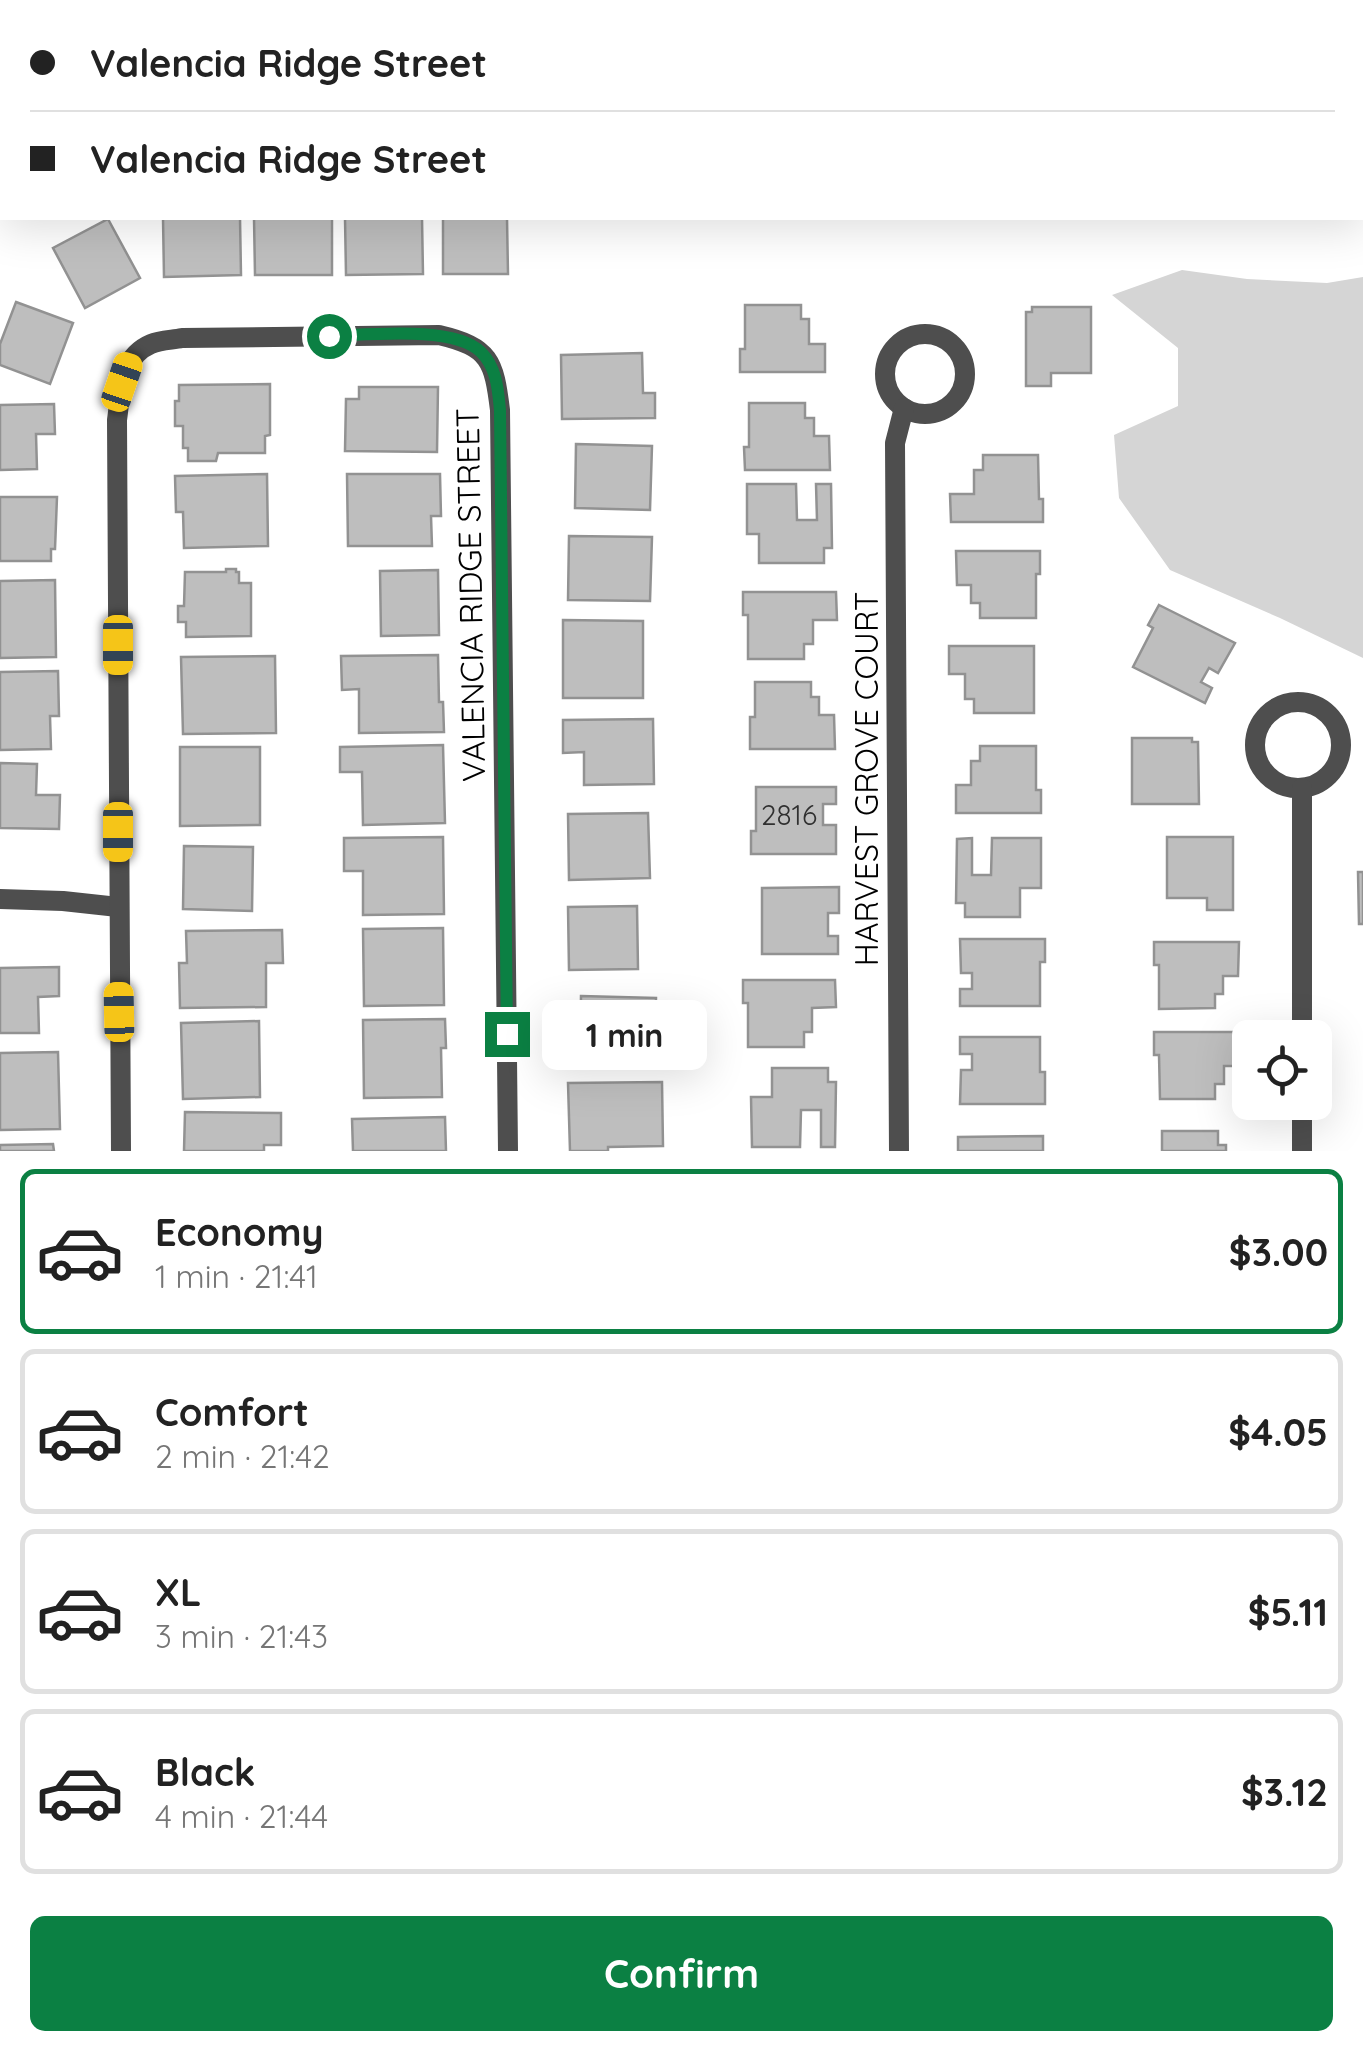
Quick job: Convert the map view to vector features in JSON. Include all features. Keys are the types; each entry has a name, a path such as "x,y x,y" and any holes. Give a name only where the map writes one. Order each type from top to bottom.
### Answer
{"street":[{"name":"VALENCIA RIDGE STREET","path":"120,1151 118,420 122,382 129,361 150,344 182,338 440,334 467,341 484,354 496,375 500,410 508,1151"},
{"path":"929,334 953,345 966,368 966,380 953,404 929,414 904,408 887,388 887,361 893,349 916,335 929,334"},
{"name":"HARVEST GROVE COURT","path":"900,1151 895,443 904,408"},
{"path":"1298,702 1312,703 1325,710 1341,735 1342,750 1338,764 1328,776 1316,785 1302,788 1275,782 1264,772 1254,747 1262,720 1284,704 1298,702"},
{"path":"1302,788 1302,1020"},
{"path":"0,899 118,907"},
{"path":"1302,1120 1302,1151"}],"shaded area":[{"path":"1182,270 1247,279 1327,283 1363,277 1363,658 1170,570 1119,498 1114,435 1178,406 1178,348 1112,295"}],"building":[{"path":"109,220 140,278 85,308 53,248"},
{"path":"163,220 240,220 241,275 164,277"},
{"path":"254,220 332,220 332,275 255,275"},
{"path":"345,220 422,220 423,274 346,275"},
{"path":"443,220 507,220 508,274 443,274"},
{"path":"16,302 73,323 50,384 0,365 0,344"},
{"path":"745,305 801,305 801,319 809,319 809,344 825,344 825,372 740,372 740,349 745,349"},
{"path":"1032,307 1091,307 1091,373 1051,373 1051,386 1026,386 1026,312 1032,312"},
{"path":"642,353 643,393 655,393 655,418 562,419 561,355"},
{"path":"270,384 270,435 265,436 265,453 218,453 216,461 188,461 188,448 183,448 183,426 175,426 179,385"},
{"path":"359,387 438,387 437,452 345,451 346,399 359,399"},
{"path":"749,403 805,403 805,418 814,418 814,436 829,436 830,470 745,470"},
{"path":"54,404 55,434 36,434 37,469 0,470 0,405"},
{"path":"576,444 652,446 650,510 575,508"},
{"path":"983,455 1038,455 1043,522 951,522 950,494 974,494 974,470 983,470"},
{"path":"267,474 268,546 184,548 183,512 176,512 175,476"},
{"path":"347,474 440,474 441,516 431,516 432,546 348,546"},
{"path":"747,484 796,484 797,520 817,520 816,484 831,484 832,548 824,548 824,563 759,563 759,534 747,534"},
{"path":"0,497 57,497 51,561 0,561"},
{"path":"569,536 652,537 650,601 568,600"},
{"path":"956,551 1040,551 1036,618 980,618 980,603 971,603 971,585 957,585"},
{"path":"438,570 439,635 381,636 380,571"},
{"path":"185,572 239,572 239,583 251,583 251,636 186,637 186,622 178,622 178,606 184,606"},
{"path":"55,580 56,657 0,658 0,581"},
{"path":"743,592 836,592 837,620 813,620 813,644 804,644 804,659 748,659 748,615 743,615"},
{"path":"1159,605 1235,643 1218,673 1209,668 1201,682 1212,688 1205,703 1133,667 1153,628 1148,625"},
{"path":"563,620 643,621 643,698 563,698"},
{"path":"949,646 1034,646 1034,713 974,713 974,699 965,699 965,674 949,674"},
{"path":"438,655 444,732 359,733 359,689 342,690 341,656"},
{"path":"275,656 276,733 183,734 181,657"},
{"path":"58,671 59,716 50,716 51,749 0,750 0,672"},
{"path":"755,682 811,682 811,697 819,697 819,715 834,715 835,749 750,749"},
{"path":"653,719 654,784 584,785 584,752 563,753 563,720"},
{"path":"1132,738 1192,738 1192,742 1198,742 1199,804 1132,804"},
{"path":"443,745 445,823 363,825 362,772 340,772 340,747"},
{"path":"980,746 1036,746 1036,790 1041,790 1041,813 956,813 956,785 971,785 971,761 980,761"},
{"path":"180,747 260,747 260,825 180,826"},
{"path":"0,763 37,764 36,795 60,795 59,829 0,828"},
{"path":"756,787 836,787 836,804 823,804 823,825 836,825 836,854 751,854 751,831 756,831"},
{"path":"648,813 650,878 569,880 568,814"},
{"path":"443,837 444,914 363,915 363,871 344,871 344,838"},
{"path":"1167,837 1233,837 1233,910 1207,910 1207,898 1167,898"},
{"path":"972,838 972,875 991,875 992,838 1041,838 1041,888 1020,888 1020,917 965,917 965,903 956,903 957,839"},
{"path":"184,846 253,847 252,911 183,909"},
{"path":"1358,872 1363,872 1363,924 1359,924"},
{"path":"839,887 839,913 828,913 828,936 838,936 838,954 762,954 762,888"},
{"path":"637,906 638,969 569,970 568,907"},
{"path":"443,928 444,1005 364,1006 363,929"},
{"path":"282,930 283,963 266,963 266,1007 180,1008 179,963 187,963 186,931"},
{"path":"960,939 1045,939 1045,962 1040,962 1040,1006 960,1006 960,989 972,989 972,973 961,973"},
{"path":"1154,942 1239,942 1238,976 1223,976 1223,994 1215,994 1215,1008 1159,1009 1159,965 1154,965"},
{"path":"59,967 59,996 38,997 39,1033 0,1033 0,968"},
{"path":"743,980 835,980 836,1007 812,1008 812,1032 804,1032 804,1047 748,1047 748,1003 743,1003"},
{"path":"581,996 656,998 654,1062 580,1061"},
{"path":"445,1019 442,1097 364,1098 363,1020"},
{"path":"259,1021 260,1097 183,1099 181,1023"},
{"path":"1154,1032 1232,1032 1232,1066 1224,1066 1224,1084 1215,1084 1215,1099 1160,1099 1159,1055 1154,1055"},
{"path":"960,1037 1040,1037 1045,1104 960,1104 961,1070 972,1070 972,1054 960,1054"},
{"path":"58,1052 60,1129 0,1130 0,1053"},
{"path":"772,1068 828,1068 828,1082 836,1082 835,1147 821,1147 821,1110 801,1110 800,1147 752,1147 751,1097 772,1097"},
{"path":"662,1082 663,1146 570,1151 568,1083"},
{"path":"185,1112 281,1113 281,1145 264,1145 264,1151 184,1151"},
{"path":"445,1117 446,1151 353,1151 352,1119"},
{"path":"1162,1131 1218,1131 1218,1145 1226,1145 1226,1151 1162,1151"},
{"path":"1043,1136 1043,1151 958,1151 958,1137"},
{"path":"53,1144 54,1151 0,1151 0,1145"}],"route":[{"path":"329,336 440,334 467,341 484,354 496,375 500,410 507,1034"}]}
